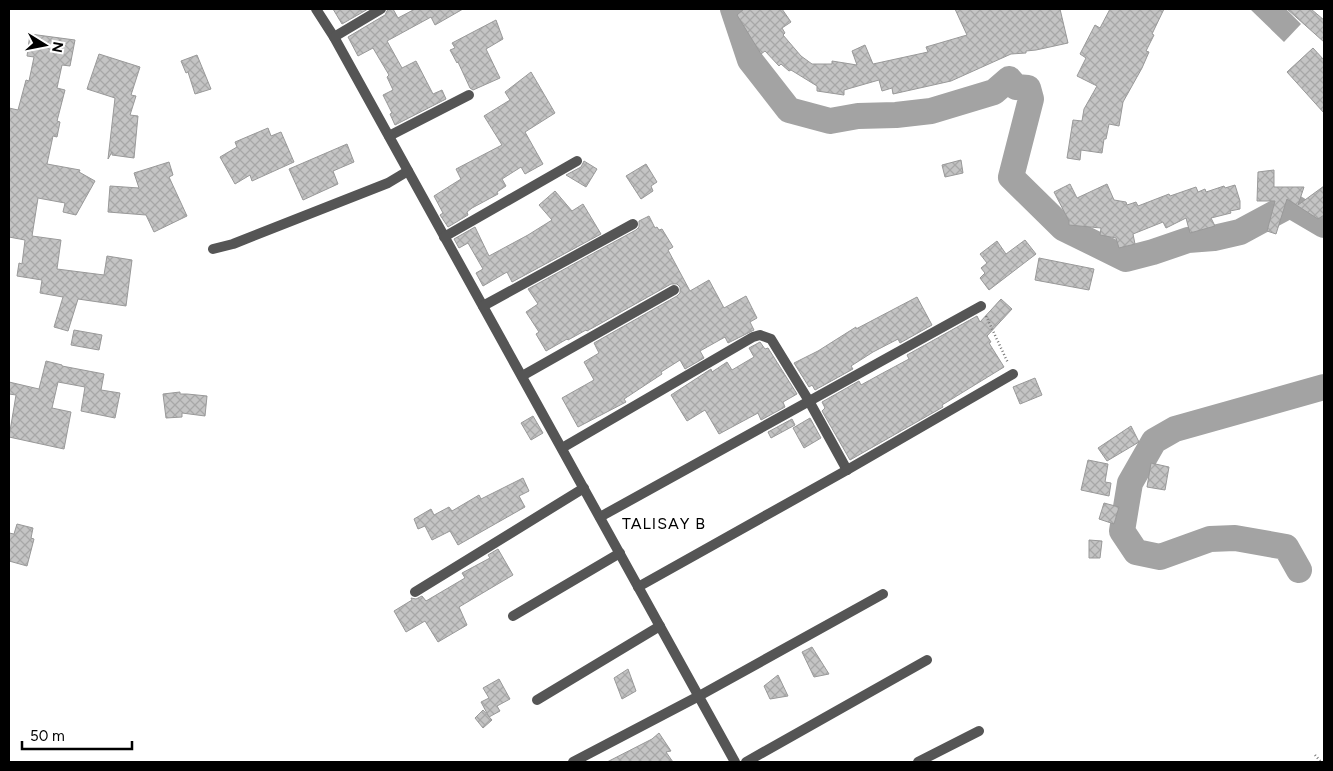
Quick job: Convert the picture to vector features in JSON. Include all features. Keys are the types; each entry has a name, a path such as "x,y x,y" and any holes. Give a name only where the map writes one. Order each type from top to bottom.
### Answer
{"street":[{"path":"316,9 334,37 389,136 734,762"},
{"path":"334,37 380,9"},
{"path":"389,136 469,95"},
{"path":"444,237 577,160"},
{"path":"213,249 233,244 388,184 408,171"},
{"path":"483,306 633,224"},
{"path":"522,376 674,290"},
{"path":"600,517 981,306"},
{"path":"562,448 745,341 760,335 770,339 809,401 847,470"},
{"path":"638,587 1013,374"},
{"path":"415,592 584,488"},
{"path":"513,616 620,553"},
{"path":"573,762 699,696 883,594"},
{"path":"537,700 660,626"},
{"path":"746,762 927,660"},
{"path":"918,762 979,731"}],"path":[{"path":"981,306 1013,374"},
{"path":"1315,755 1321,762"}],"shaded area":[{"path":"1250,9 1286,9 1301,24 1284,42"}],"building":[{"path":"333,9 368,9 342,24"},
{"path":"388,9 393,9 398,18 415,9 463,9 435,25 431,17 387,41 402,68 416,61 433,94 442,90 446,99 395,125 390,114 392,113 383,95 393,90 387,77 389,75 373,48 358,56 348,37 385,15"},
{"path":"744,9 782,9 791,22 782,28 785,33 783,35 801,56 812,64 832,64 832,61 857,65 852,51 865,45 873,64 928,52 926,47 967,35 955,9 1060,9 1068,43 1026,51 1026,53 1011,54 951,81 893,94 892,88 882,91 879,80 844,90 844,95 817,91 817,86 791,70 789,71 781,64 779,66 765,51 761,54 737,15"},
{"path":"1110,9 1164,9 1152,34 1154,35 1146,51 1149,52 1142,68 1123,102 1119,126 1109,124 1102,153 1081,150 1080,160 1067,158 1073,120 1082,121 1084,109 1097,86 1077,76 1086,58 1080,54 1095,25 1100,28"},
{"path":"1287,9 1311,9 1324,20 1324,42"},
{"path":"496,20 503,39 486,49 500,78 473,90 470,88 450,50 455,48 452,43"},
{"path":"30,34 75,40 70,66 62,65 57,88 65,90 57,121 60,122 57,137 53,136 47,164 80,170 79,172 95,181 76,215 63,212 65,203 38,198 32,236 61,240 57,269 104,275 107,256 132,260 126,306 78,299 68,331 54,327 63,297 40,293 42,280 17,276 19,263 22,264 25,240 9,237 9,108 18,110 26,80 29,81 34,57 27,56"},
{"path":"1313,48 1324,60 1324,113 1287,72"},
{"path":"99,54 140,67 131,95 136,96 130,115 138,116 134,158 112,155 112,152 108,159 115,98 87,89"},
{"path":"197,55 211,89 195,94 188,72 186,73 181,61"},
{"path":"531,72 555,113 525,132 543,164 525,174 521,167 502,179 506,186 497,192 498,194 472,208 467,212 468,215 448,227 440,215 443,213 434,196 461,179 456,169 502,145 484,116 510,100 505,92"},
{"path":"268,128 271,136 281,132 294,162 252,181 250,175 235,184 220,157 237,147 235,142"},
{"path":"347,144 354,162 333,171 338,184 303,200 289,169"},
{"path":"961,160 963,173 945,177 942,165"},
{"path":"584,161 597,169 586,187 566,175 581,167"},
{"path":"169,162 173,175 169,177 187,216 154,232 146,215 108,212 110,186 139,188 134,173"},
{"path":"646,164 657,182 651,186 653,191 641,199 626,176"},
{"path":"1274,170 1274,187 1304,187 1298,205 1324,186 1324,215 1318,219 1287,199 1276,234 1267,231 1275,201 1257,201 1258,172"},
{"path":"1070,184 1077,198 1107,184 1114,200 1126,202 1127,205 1136,202 1138,206 1169,194 1170,196 1196,187 1198,192 1205,189 1206,192 1224,186 1225,188 1235,185 1240,201 1240,209 1211,218 1215,226 1190,233 1186,218 1166,228 1163,222 1133,234 1135,244 1119,248 1116,238 1100,235 1101,228 1069,225 1069,221 1054,192"},
{"path":"555,191 572,211 583,204 601,234 512,282 507,272 483,286 476,273 483,269 468,243 459,248 454,239 475,227 489,256 552,220 539,205"},
{"path":"649,216 655,228 662,229 673,247 668,250 690,291 709,280 724,308 746,296 757,318 750,322 754,330 728,343 725,337 700,351 704,358 685,369 680,360 624,399 626,402 578,427 562,398 594,380 584,362 599,353 594,343 677,296 680,293 680,287 677,284 671,284 587,331 567,339 546,351 536,334 539,332 526,312 538,304 528,289 636,230 639,227 639,221"},
{"path":"1025,240 1036,254 989,290 980,278 985,273 981,268 987,263 980,254 997,241 1006,254"},
{"path":"1039,258 1094,269 1089,290 1035,280"},
{"path":"917,297 932,325 900,343 898,339 873,352 851,366 853,369 815,390 812,385 809,387 794,363 818,351 856,327 856,329"},
{"path":"1001,299 1012,309 987,336 991,342 989,343 1004,367 942,405 943,407 850,460 822,411 825,408 822,402 859,381 861,385 909,359 907,355 977,316 980,322"},
{"path":"74,330 102,335 99,350 71,345"},
{"path":"760,342 765,349 768,348 797,394 783,402 785,407 761,420 758,413 719,434 705,410 687,421 671,395 711,369 712,372 727,362 732,370 754,357 749,348"},
{"path":"46,361 104,374 101,390 120,393 115,418 81,411 85,387 58,382 52,408 71,412 64,449 9,437 16,395 9,394 9,382 39,389"},
{"path":"1035,378 1042,395 1020,404 1013,387"},
{"path":"180,392 180,394 207,396 205,416 182,413 182,417 166,418 163,394"},
{"path":"533,416 543,433 531,440 521,423"},
{"path":"810,418 821,438 804,448 793,428"},
{"path":"792,419 795,425 771,438 768,432"},
{"path":"1131,426 1139,442 1107,461 1098,448"},
{"path":"1088,460 1108,464 1105,482 1111,483 1109,496 1081,490"},
{"path":"1151,463 1169,467 1165,490 1147,487"},
{"path":"523,478 529,491 519,496 525,507 458,545 450,531 432,540 425,526 418,529 414,519 431,509 434,515 449,507 452,511 479,495 481,499"},
{"path":"1104,503 1119,507 1114,524 1099,519"},
{"path":"17,524 33,528 31,538 34,539 27,566 9,561 9,533 14,534"},
{"path":"1089,540 1102,541 1100,558 1089,558"},
{"path":"498,549 513,575 459,607 467,625 438,642 425,621 406,632 394,611 412,600 411,598 416,599 422,596 426,601 465,578 462,573 490,558 488,555"},
{"path":"812,647 829,674 814,677 802,652"},
{"path":"628,669 636,691 622,699 614,678"},
{"path":"778,675 788,696 770,699 764,686"},
{"path":"499,679 510,699 497,706 500,711 489,717 481,702 489,698 483,688"},
{"path":"483,710 492,720 483,728 475,718"},
{"path":"659,733 671,751 666,752 673,762 607,762 652,739"}],"waterway":[{"path":"733,9 750,60 789,110 830,121 858,116 896,115 931,111 994,92 1009,79 1016,87 1028,88 1031,99 1011,177 1063,228 1126,259 1188,240 1214,238 1240,232 1290,205 1324,225"},
{"path":"1299,570 1286,547 1235,538 1210,539 1160,557 1136,552 1122,531 1130,483 1154,441 1175,429 1324,387"}],"district":[{"name":"TALISAY B","path":"664,523"}]}
